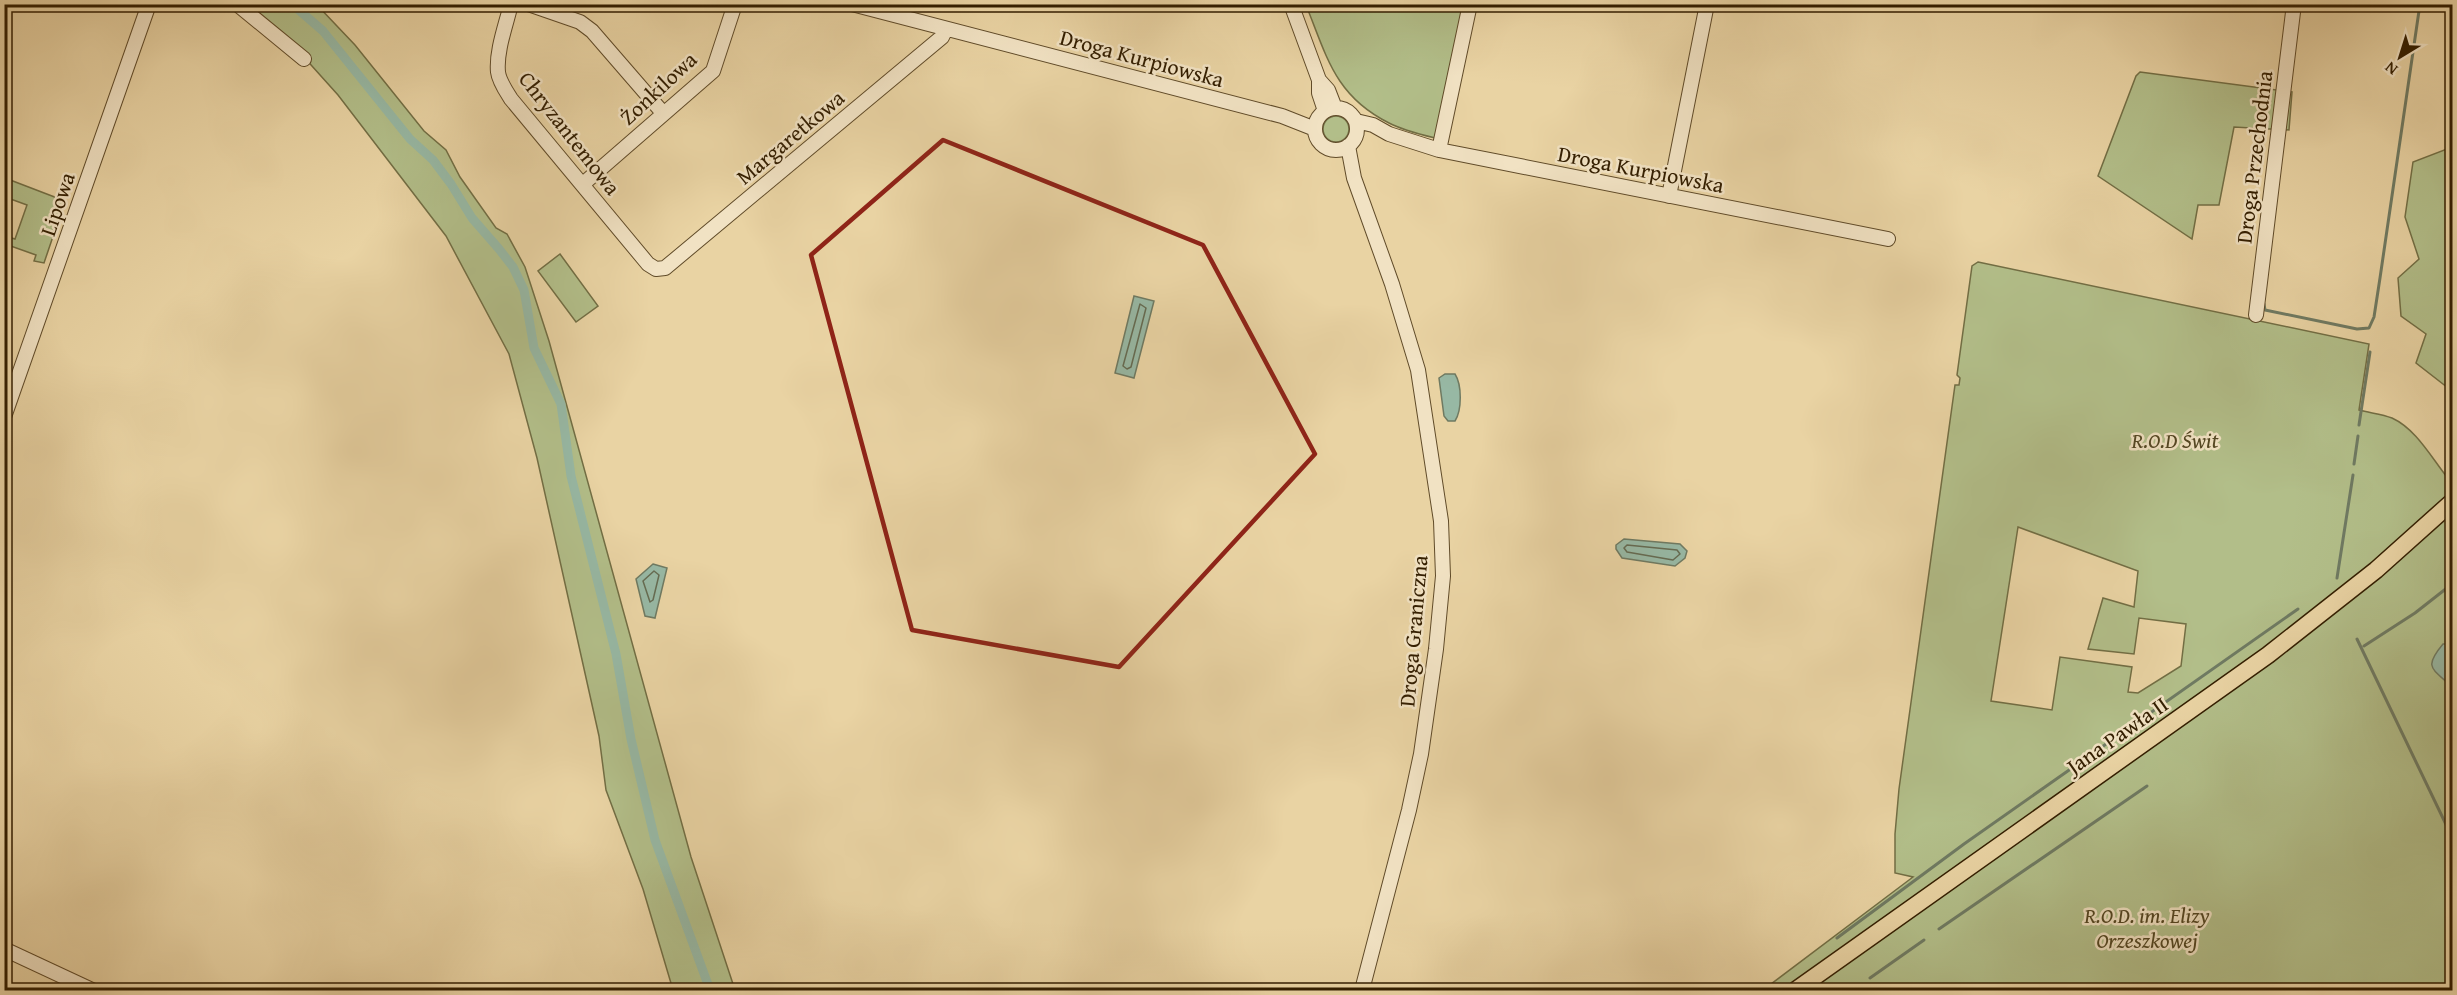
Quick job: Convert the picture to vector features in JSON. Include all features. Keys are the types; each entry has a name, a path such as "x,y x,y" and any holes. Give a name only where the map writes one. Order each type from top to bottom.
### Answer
{"main road":[{"name":"Jana Pawła II","path":"1796,990 2268,655 2376,570 2452,502"}],"street":[{"name":"Lipowa","path":"4,417 149,4"},
{"path":"237,4 304,58"},
{"name":"Chryzantemowa","path":"511,4 500,52 498,73 503,85 511,99 648,264 656,269"},
{"path":"528,4 580,22 592,31 663,113"},
{"name":"Żonkilowa","path":"583,184 713,71 735,4"},
{"name":"Droga Kurpiowska","path":"852,4 1282,116 1323,117"},
{"path":"1291,4 1319,80 1328,90 1323,117 1316,136 1325,147 1343,148 1356,126 1348,111 1323,117"},
{"path":"1439,150 1470,4"},
{"path":"1669,196 1707,4"},
{"name":"Droga Przechodnia","path":"2256,315 2294,4"},
{"name":"Margaretkowa","path":"656,269 665,268 942,38 946,28"},
{"name":"Droga Kurpiowska","path":"1356,126 1375,135 1389,134 1439,150 1888,239"},
{"name":"Droga Graniczna","path":"1343,148 1392,284 1418,370 1441,521 1443,576 1436,649 1419,766 1363,988"},
{"path":"4,949 92,990"}],"highlighted area":[{"path":"943,140 1203,245 1315,454 1119,667 912,630 811,255"}],"green space":[{"path":"248,5 317,5 355,45 424,131 446,150 460,177 496,228 507,234 525,267 549,341 691,857 735,990 673,990 643,889 606,790 599,736 537,458 509,354 446,236 338,95 294,46"},
{"path":"1306,5 1473,5 1447,141 1417,134 1389,123 1356,100 1345,88 1327,58"},
{"path":"2140,72 2292,92 2289,130 2234,127 2219,205 2198,205 2192,239 2098,176 2136,76"},
{"path":"1336,116 1345,120 1349,129 1345,138 1336,142 1327,138 1323,129 1327,120"},
{"path":"2452,147 2452,391 2416,363 2426,334 2401,316 2398,278 2419,259 2405,217 2413,162"},
{"path":"5,178 65,201 44,263 34,261 36,255 5,244 5,236 15,239 27,205 5,197"},
{"path":"560,254 598,306 576,322 538,271"},
{"path":"1978,262 2369,344 2359,410 2392,418 2401,423 2416,436 2447,477 2452,472 2452,990 1763,990 1913,877 1895,873 1895,834 1899,789 1955,385 1959,385 1960,378 1957,375 1972,266","holes":["2018,527 2138,571 2134,607 2103,598 2088,649 2134,654 2139,618 2186,624 2181,666 2138,693 2128,692 2132,667 2060,657 2052,710 1991,701"]}],"water":[{"path":"1134,296 1154,301 1134,378 1115,373"},
{"path":"1445,374 1455,374 1459,384 1460,404 1455,421 1448,421 1444,416 1439,378"},
{"path":"1624,539 1680,544 1687,551 1685,558 1675,566 1622,558 1616,545"},
{"path":"653,564 667,568 655,618 645,616 636,579"},
{"path":"2443,644 2448,644 2452,649 2452,687 2432,667 2433,658"}],"waterway":[{"path":"292,4 323,31 410,139 433,160 472,218 513,267 524,290 534,348 561,404 571,476 616,654 631,739 655,840 710,990"},
{"path":"2264,304 2265,310 2357,329 2369,328 2374,317 2420,4"},
{"path":"2359,425 2370,352"},
{"path":"2354,464 2358,436"},
{"path":"2337,578 2353,475"},
{"path":"2364,646 2415,613 2452,584"},
{"path":"1837,938 1964,844 2298,609"},
{"path":"2357,639 2452,837"},
{"path":"1939,929 2147,786"},
{"path":"1870,978 1924,940"}],"park label":[{"name":"R.O.D Świt","path":"2175,440"},
{"name":"R.O.D. im. Elizy Orzeszkowej","path":"2147,928"}]}
